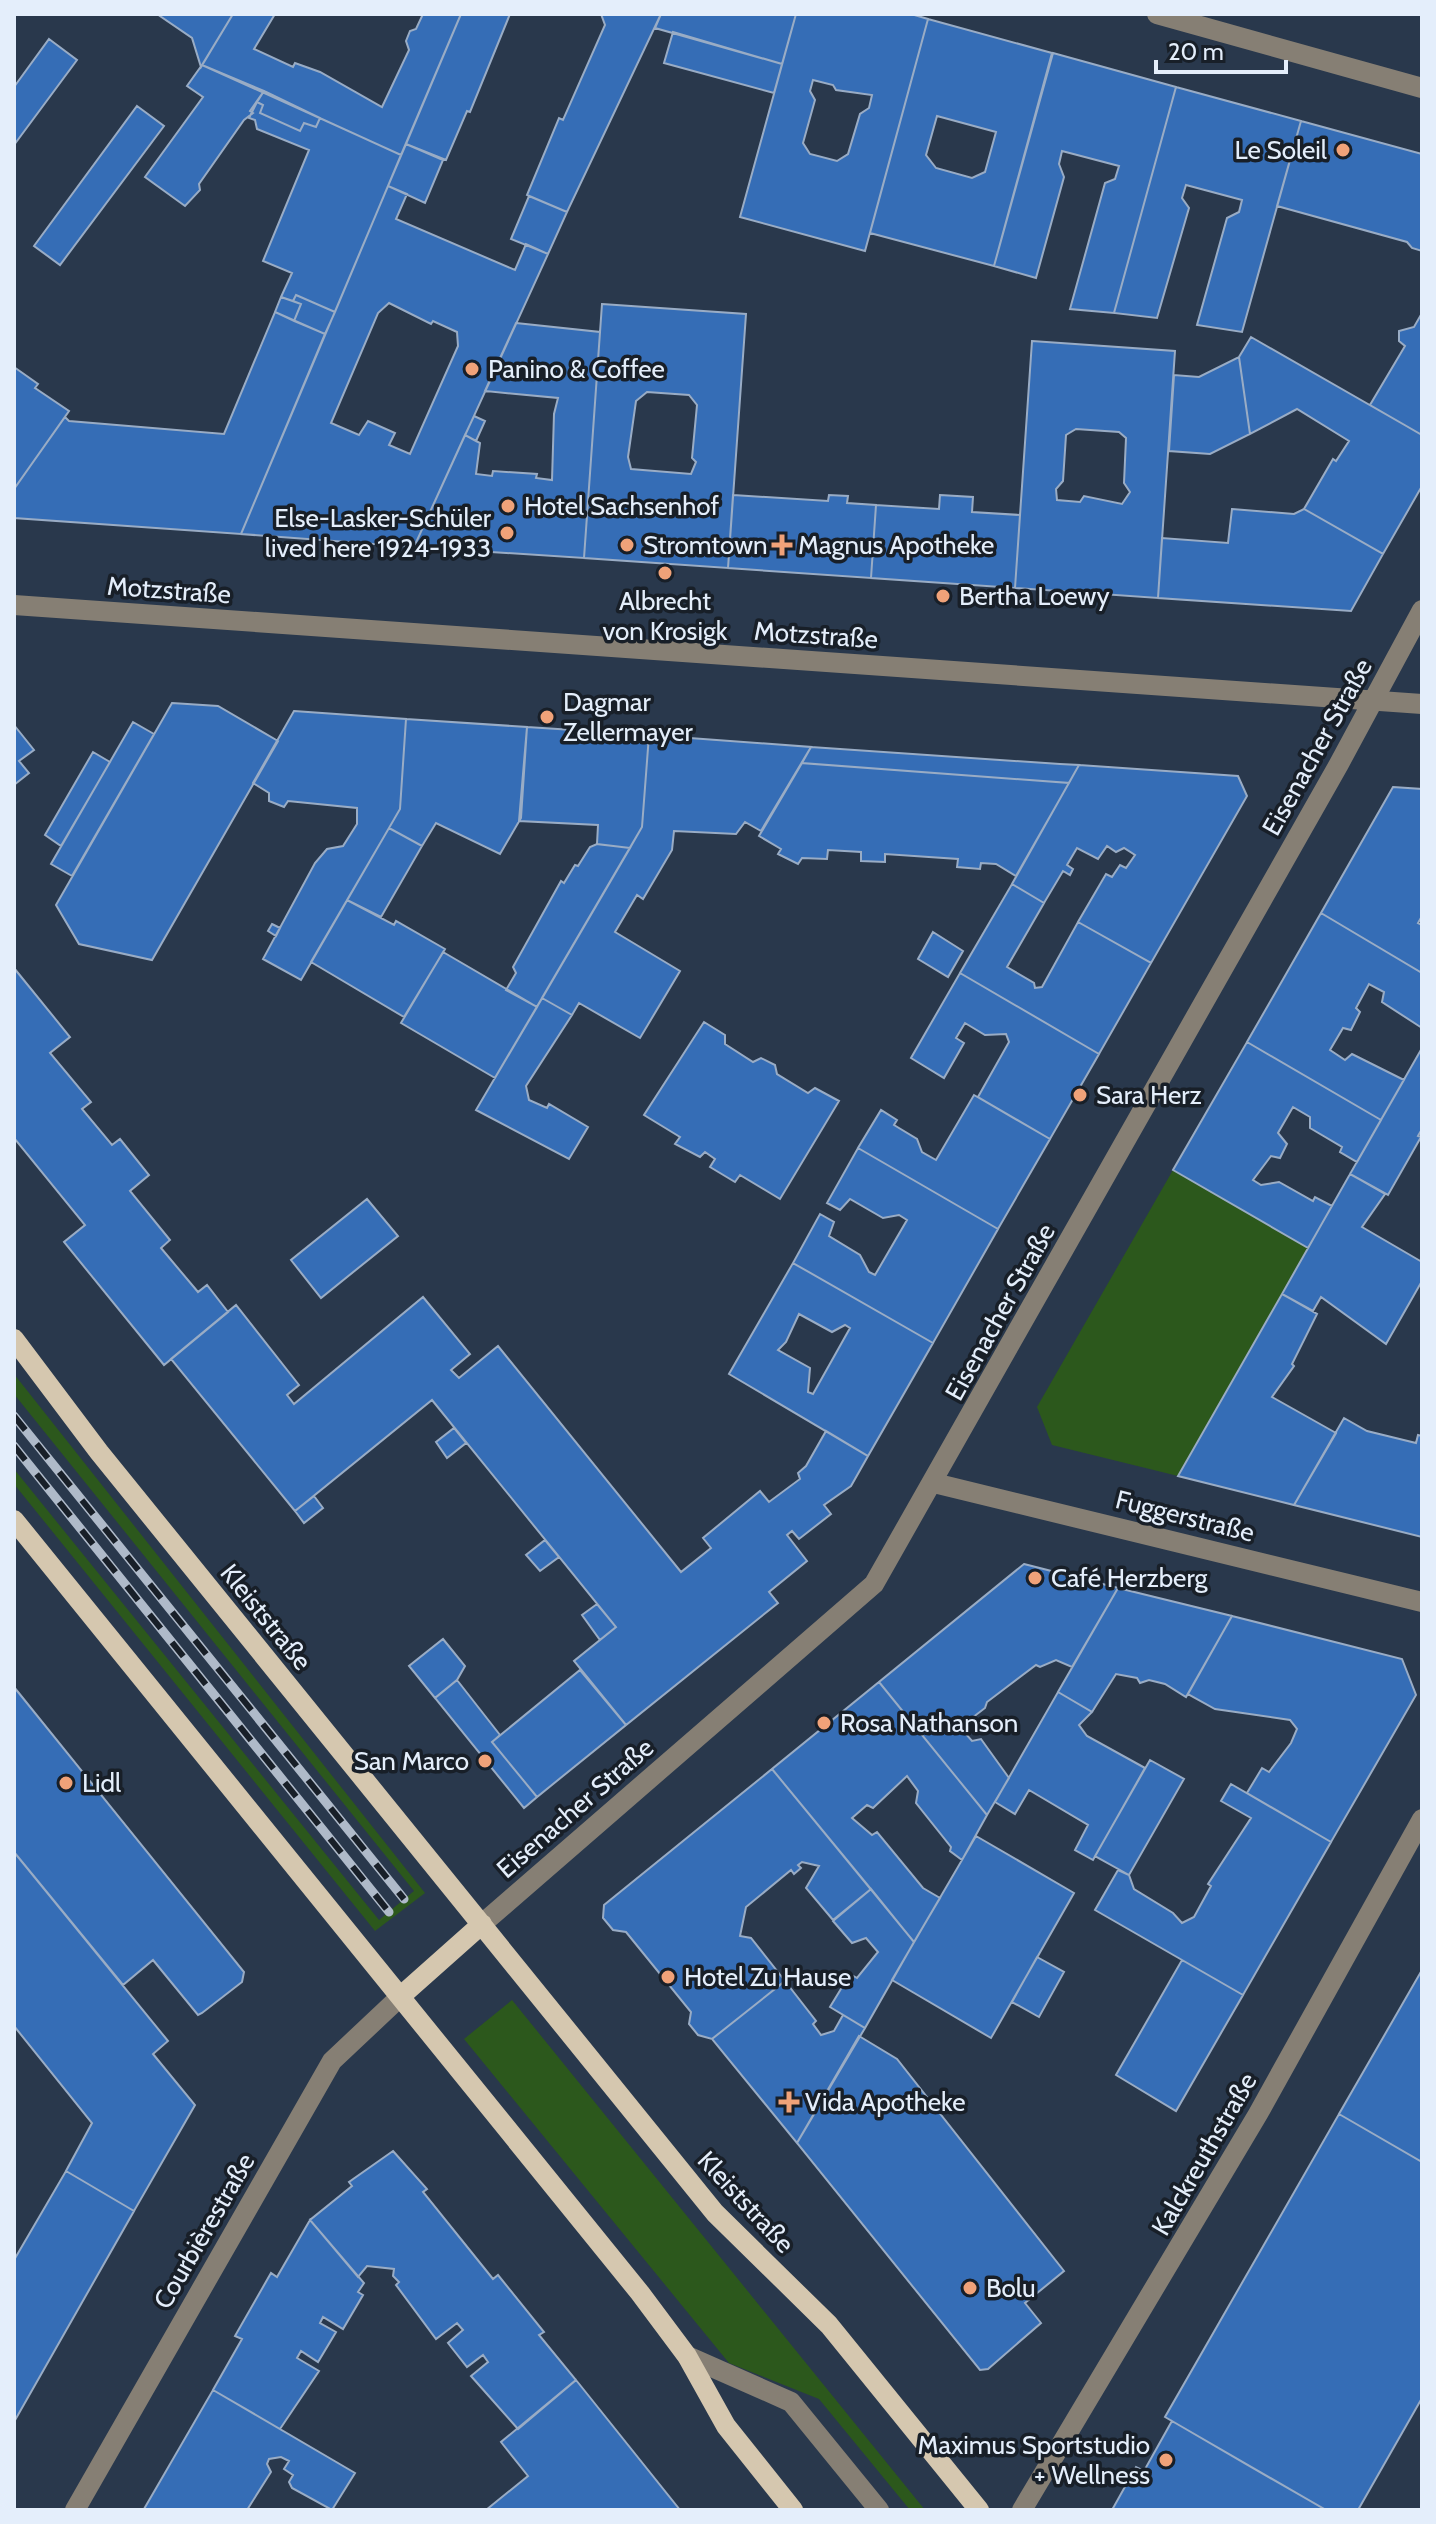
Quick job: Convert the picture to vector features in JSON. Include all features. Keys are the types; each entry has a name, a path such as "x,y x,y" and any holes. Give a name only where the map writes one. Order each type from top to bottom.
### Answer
{"main road":[{"name":"Kleiststraße","path":"14,1339 60,1404 715,2213 829,2325 979,2510"},
{"path":"14,1520 611,2256 687,2356 726,2426 793,2510"},
{"path":"401,1996 482,1924"}],"street":[{"path":"1157,14 1422,88"},
{"name":"Motzstraße","path":"14,605 1422,704"},
{"name":"Eisenacher Straße","path":"482,1924 874,1584 934,1483 1422,610"},
{"name":"Fuggerstraße","path":"934,1483 1422,1602"},
{"name":"Kalckreuthstraße","path":"1022,2510 1258,2114 1422,1819"},
{"name":"Courbièrestraße","path":"75,2510 332,2061 401,1996"},
{"path":"687,2356 791,2402 879,2510"}],"green space":[{"path":"1173,1170 1308,1248 1178,1476 1052,1445 1037,1407"},
{"path":"14,1374 425,1893 375,1931 14,1484 14,1469 379,1920 414,1891 14,1394"},
{"path":"512,2000 925,2510 910,2510 819,2399 729,2363 464,2039"}],"building":[{"path":"157,14 233,14 201,67 192,38"},
{"path":"233,14 275,14 254,49 293,67 295,63 320,72 382,107 409,50 406,41 410,31 416,29 423,14 461,14 401,155 202,65"},
{"path":"461,14 510,14 470,112 467,111 446,160 406,144"},
{"path":"601,14 661,14 567,212 527,195 559,118 563,120 605,25"},
{"path":"661,14 796,14 782,64 655,28"},
{"path":"796,14 911,14 928,19 865,251 740,217","holes":["813,80 833,85 836,90 872,95 869,108 860,114 848,154 837,161 810,154 803,143 815,100 810,91"]},
{"path":"928,19 1052,53 994,266 870,233","holes":["937,116 996,132 985,172 972,178 936,168 926,155"]},
{"path":"673,32 782,64 774,93 664,63"},
{"path":"49,39 77,60 14,145 14,87"},
{"path":"1053,53 1176,87 1114,313 1070,309 1105,183 1115,179 1119,166 1062,151 1059,164 1064,177 1036,278 994,266"},
{"path":"202,65 264,91 250,111 253,113 244,120 199,184 200,190 185,206 145,177 203,97 187,86"},
{"path":"1176,87 1301,121 1242,332 1197,325 1227,218 1239,212 1242,200 1186,185 1182,198 1189,208 1157,318 1114,313"},
{"path":"264,91 320,118 316,127 304,123 300,131 260,113 263,105 257,102"},
{"path":"257,102 263,105 260,113 300,131 304,123 316,127 320,118 401,155 335,312 296,295 293,301 281,297 292,273 263,261 309,150 257,129 255,120 249,118"},
{"path":"137,106 164,126 60,265 34,246"},
{"path":"1301,121 1422,154 1422,251 1412,248 1407,242 1277,206"},
{"path":"406,144 443,160 425,203 388,186"},
{"name":"Panino & Coffee","path":"388,186 407,194 396,219 515,270 526,244 548,254 414,547 241,534","holes":["389,303 431,324 433,321 457,332 458,346 410,454 389,445 395,433 368,421 359,435 331,423 378,313"]},
{"path":"529,196 567,212 548,254 511,239"},
{"path":"296,295 335,312 325,334 294,321 301,304 293,301"},
{"path":"281,297 301,304 294,321 275,312"},
{"path":"602,304 746,314 728,568 584,558","holes":["647,392 689,395 697,405 692,458 696,462 691,474 631,469 628,457 636,401"]},
{"path":"275,312 325,334 241,534 14,518 14,489 65,417 69,421 224,434"},
{"path":"1422,313 1422,435 1370,405 1405,346 1399,341 1399,331 1414,327"},
{"path":"516,323 600,332 584,558 414,547 465,435 480,443 476,474 492,476 493,471 537,474 536,478 552,480 554,414 558,398 485,391"},
{"path":"1251,337 1422,435 1422,486 1383,554 1304,509 1333,459 1336,461 1349,441 1297,409 1250,434 1239,357"},
{"path":"1032,341 1175,351 1158,598 1015,588","holes":["1076,429 1119,432 1126,438 1124,483 1130,492 1122,504 1084,496 1080,502 1057,500 1056,489 1063,481 1066,435"]},
{"path":"1239,357 1250,434 1210,454 1169,451 1174,375 1199,377"},
{"path":"14,367 38,384 35,388 69,411 14,489"},
{"path":"474,416 485,421 476,441 465,435"},
{"path":"733,495 828,501 829,495 848,496 847,503 876,505 871,578 728,568"},
{"path":"940,495 973,497 972,512 1020,515 1015,588 871,578 876,505 939,509"},
{"path":"1232,509 1294,514 1304,509 1383,554 1351,611 1158,598 1162,538 1228,543"},
{"path":"172,703 218,706 278,741 152,960 79,944 56,905"},
{"path":"294,711 406,719 400,809 301,980 263,959 315,863 327,849 343,846 357,824 357,808 288,801 284,807 269,801 269,793 253,783"},
{"path":"406,719 527,727 521,818 500,854 436,823 422,846 389,828 400,809"},
{"path":"133,722 154,734 72,876 51,864"},
{"path":"14,725 34,750 19,761 29,773 14,785"},
{"path":"527,727 649,735 642,827 630,848 597,844 598,825 519,821"},
{"path":"649,735 811,747 761,831 745,822 736,834 674,831 672,850 643,899 637,895 615,932 680,971 640,1038 579,1003 572,1015 542,998 642,827"},
{"path":"811,747 1079,765 1069,783 802,763"},
{"path":"93,752 110,762 61,846 45,835"},
{"path":"802,763 1069,783 1016,876 996,864 981,863 980,869 957,867 958,859 885,854 885,862 861,861 861,852 828,850 827,859 802,858 798,864 778,854 781,849 759,836"},
{"path":"1079,765 1238,776 1247,796 1151,963 1078,922 1106,874 1112,877 1120,865 1126,868 1135,855 1124,848 1116,852 1107,846 1098,859 1077,848 1067,865 1073,869 1070,875 1063,871 1044,903 1012,884"},
{"path":"1393,787 1422,789 1422,916 1418,923 1422,925 1422,973 1321,913"},
{"path":"389,828 422,846 381,917 347,900"},
{"path":"597,844 630,848 537,1007 506,990 516,973 513,967 561,881 564,883 590,847"},
{"path":"1012,884 1044,903 1007,967 1034,983 1035,988 1042,987 1078,922 1151,963 1099,1054 960,973"},
{"path":"347,900 394,925 396,921 445,949 404,1017 311,962"},
{"path":"1321,913 1422,973 1422,1028 1382,1002 1384,992 1369,984 1356,1008 1360,1012 1351,1030 1343,1028 1330,1050 1345,1060 1352,1054 1404,1080 1381,1120 1247,1042"},
{"path":"272,924 280,928 276,936 268,931"},
{"path":"933,932 963,951 948,977 918,959"},
{"path":"443,952 537,1007 495,1078 401,1023"},
{"path":"14,968 70,1037 50,1053 91,1102 82,1109 112,1145 120,1139 149,1175 130,1191 170,1240 161,1248 198,1292 207,1285 228,1312 164,1365 64,1242 85,1225 14,1138"},
{"path":"960,973 1099,1054 1050,1139 978,1097 1009,1042 1006,1034 985,1035 965,1023 956,1038 964,1043 944,1078 911,1058"},
{"path":"542,998 572,1015 526,1086 529,1100 547,1108 549,1104 588,1127 569,1159 476,1110"},
{"path":"704,1022 725,1035 725,1044 753,1062 761,1058 775,1065 777,1074 808,1093 815,1088 839,1101 780,1199 740,1175 735,1182 710,1167 715,1159 705,1152 700,1157 675,1144 680,1137 644,1115"},
{"path":"1247,1042 1381,1120 1357,1162 1340,1152 1342,1147 1310,1128 1310,1117 1293,1107 1278,1133 1287,1144 1280,1158 1271,1156 1253,1180 1261,1185 1279,1182 1313,1201 1315,1197 1332,1206 1308,1248 1173,1170"},
{"path":"1422,1048 1422,1129 1418,1136 1421,1137 1388,1195 1350,1174"},
{"path":"974,1095 1050,1139 998,1229 858,1148 881,1110 897,1120 894,1125 917,1139 922,1152 936,1160"},
{"path":"858,1148 998,1229 933,1343 793,1263 820,1214 834,1222 829,1236 860,1255 869,1272 875,1275 907,1220 899,1215 883,1218 850,1199 840,1210 827,1203"},
{"path":"1350,1174 1385,1194 1362,1227 1422,1262 1422,1281 1386,1344 1321,1297 1313,1311 1282,1294"},
{"path":"367,1199 398,1236 321,1298 291,1260"},
{"path":"793,1263 933,1343 868,1456 729,1374","holes":["799,1314 832,1332 845,1325 850,1328 813,1394 808,1392 810,1368 778,1350 786,1342"]},
{"path":"1282,1294 1317,1314 1292,1364 1294,1366 1272,1397 1336,1433 1294,1505 1178,1476"},
{"path":"423,1297 470,1354 451,1370 459,1378 498,1346 681,1572 711,1548 703,1538 760,1491 769,1502 800,1479 798,1473 806,1466 826,1431 868,1456 851,1486 824,1505 831,1514 799,1539 792,1531 787,1535 807,1561 769,1592 778,1603 626,1725 574,1661 616,1627 432,1400 295,1511 171,1359 236,1305 299,1385 287,1395 294,1404"},
{"path":"1344,1418 1367,1431 1416,1443 1418,1435 1422,1436 1422,1537 1294,1505"},
{"path":"454,1428 466,1443 447,1458 436,1442"},
{"path":"314,1496 323,1508 304,1523 295,1511"},
{"path":"545,1540 559,1557 540,1571 526,1555"},
{"path":"1024,1564 1118,1588 1072,1667 1056,1660 1040,1667 1036,1665 987,1702 985,1708 972,1718 967,1717 957,1724 972,1741 981,1739 1009,1778 987,1815 879,1682"},
{"path":"1118,1588 1232,1616 1186,1697 1165,1684 1149,1680 1140,1683 1137,1678 1116,1674 1092,1712 1058,1692"},
{"path":"597,1604 616,1627 600,1640 582,1615"},
{"path":"1232,1616 1402,1659 1416,1695 1331,1842 1247,1793 1262,1768 1269,1772 1291,1743 1297,1729 1290,1720 1215,1709 1188,1694"},
{"path":"443,1639 465,1666 457,1680 435,1698 409,1666"},
{"path":"580,1670 626,1725 537,1797 492,1742"},
{"path":"457,1680 500,1735 492,1742 537,1797 524,1808 435,1698"},
{"path":"879,1682 987,1815 962,1860 950,1851 951,1847 916,1803 918,1791 907,1776 873,1808 867,1805 852,1818 872,1835 877,1832 923,1888 940,1898 914,1942 772,1769"},
{"path":"14,1687 244,1972 242,1982 202,2013 198,2015 153,1960 123,1985 14,1852"},
{"path":"1058,1692 1092,1712 1079,1725 1087,1736 1145,1768 1093,1860 1075,1850 1088,1825 1029,1790 1015,1814 995,1802"},
{"path":"1150,1760 1184,1779 1129,1875 1095,1856"},
{"path":"772,1769 871,1889 833,1920 806,1888 819,1866 802,1862 798,1865 801,1868 794,1874 791,1870 746,1907 740,1936 751,1938 785,1981 712,2039 698,2035 689,2024 691,2012 626,1932 613,1930 603,1918 604,1905"},
{"path":"1231,1784 1331,1842 1243,1995 1095,1910 1118,1870 1129,1875 1134,1889 1173,1913 1182,1923 1194,1917 1211,1886 1208,1884 1251,1818 1221,1801"},
{"path":"976,1836 1074,1893 991,2038 892,1980"},
{"path":"14,1852 168,2041 153,2054 195,2105 134,2211 66,2171 92,2123 14,2026"},
{"path":"871,1889 914,1942 865,2028 830,2007 850,1974 857,1978 878,1952 866,1938 852,1943 833,1921"},
{"path":"1037,1957 1064,1972 1039,2017 1012,2002"},
{"path":"1182,1960 1243,1995 1176,2111 1116,2075"},
{"path":"1422,1970 1422,2162 1339,2114"},
{"path":"785,1981 816,2021 813,2024 821,2035 834,2031 843,2015 865,2028 797,2143 712,2039"},
{"path":"859,2036 897,2059 1064,2271 1025,2303 1041,2323 988,2369 980,2370 797,2143"},
{"path":"1339,2114 1422,2162 1422,2398 1358,2510 1326,2510 1165,2417"},
{"path":"393,2151 427,2189 423,2192 493,2279 498,2275 544,2332 539,2335 576,2380 518,2429 471,2376 488,2362 483,2355 467,2367 448,2343 463,2330 457,2323 436,2339 396,2285 399,2282 393,2276 394,2269 367,2266 358,2277 310,2220 352,2186 349,2182"},
{"path":"66,2171 134,2211 14,2422 14,2260"},
{"path":"310,2220 364,2283 358,2292 363,2295 343,2329 323,2317 320,2323 336,2332 318,2362 301,2351 297,2358 319,2371 280,2429 213,2390 242,2339 235,2336 271,2273 277,2277"},
{"path":"576,2380 680,2510 486,2510 528,2476 501,2442"},
{"path":"213,2390 355,2473 332,2510 292,2488 289,2482 293,2475 284,2469 289,2461 281,2457 269,2459 267,2464 271,2472 247,2510 144,2509"},
{"path":"1172,2421 1326,2510 1112,2510 1136,2467 1144,2471"}],"railway":[{"path":"14,1416 404,1899"},
{"path":"14,1446 389,1912"}],"place":[{"name":"Le Soleil","path":"1343,150"},
{"name":"Panino & Coffee","path":"472,369"},
{"name":"Hotel Sachsenhof","path":"508,506"},
{"name":"Else-Lasker-Schüler lived here 1924-1933","path":"507,533"},
{"name":"Stromtown","path":"627,545"},
{"name":"Magnus Apotheke","path":"782,545"},
{"name":"Albrecht von Krosigk","path":"665,573"},
{"name":"Bertha Loewy","path":"943,596"},
{"name":"Dagmar Zellermayer","path":"547,717"},
{"name":"Sara Herz","path":"1080,1095"},
{"name":"Café Herzberg","path":"1035,1578"},
{"name":"Rosa Nathanson","path":"824,1723"},
{"name":"San Marco","path":"485,1761"},
{"name":"Lidl","path":"66,1783"},
{"name":"Hotel Zu Hause","path":"668,1977"},
{"name":"Vida Apotheke","path":"789,2102"},
{"name":"Bolu","path":"970,2288"},
{"name":"Maximus Sportstudio + Wellness","path":"1166,2460"}]}
